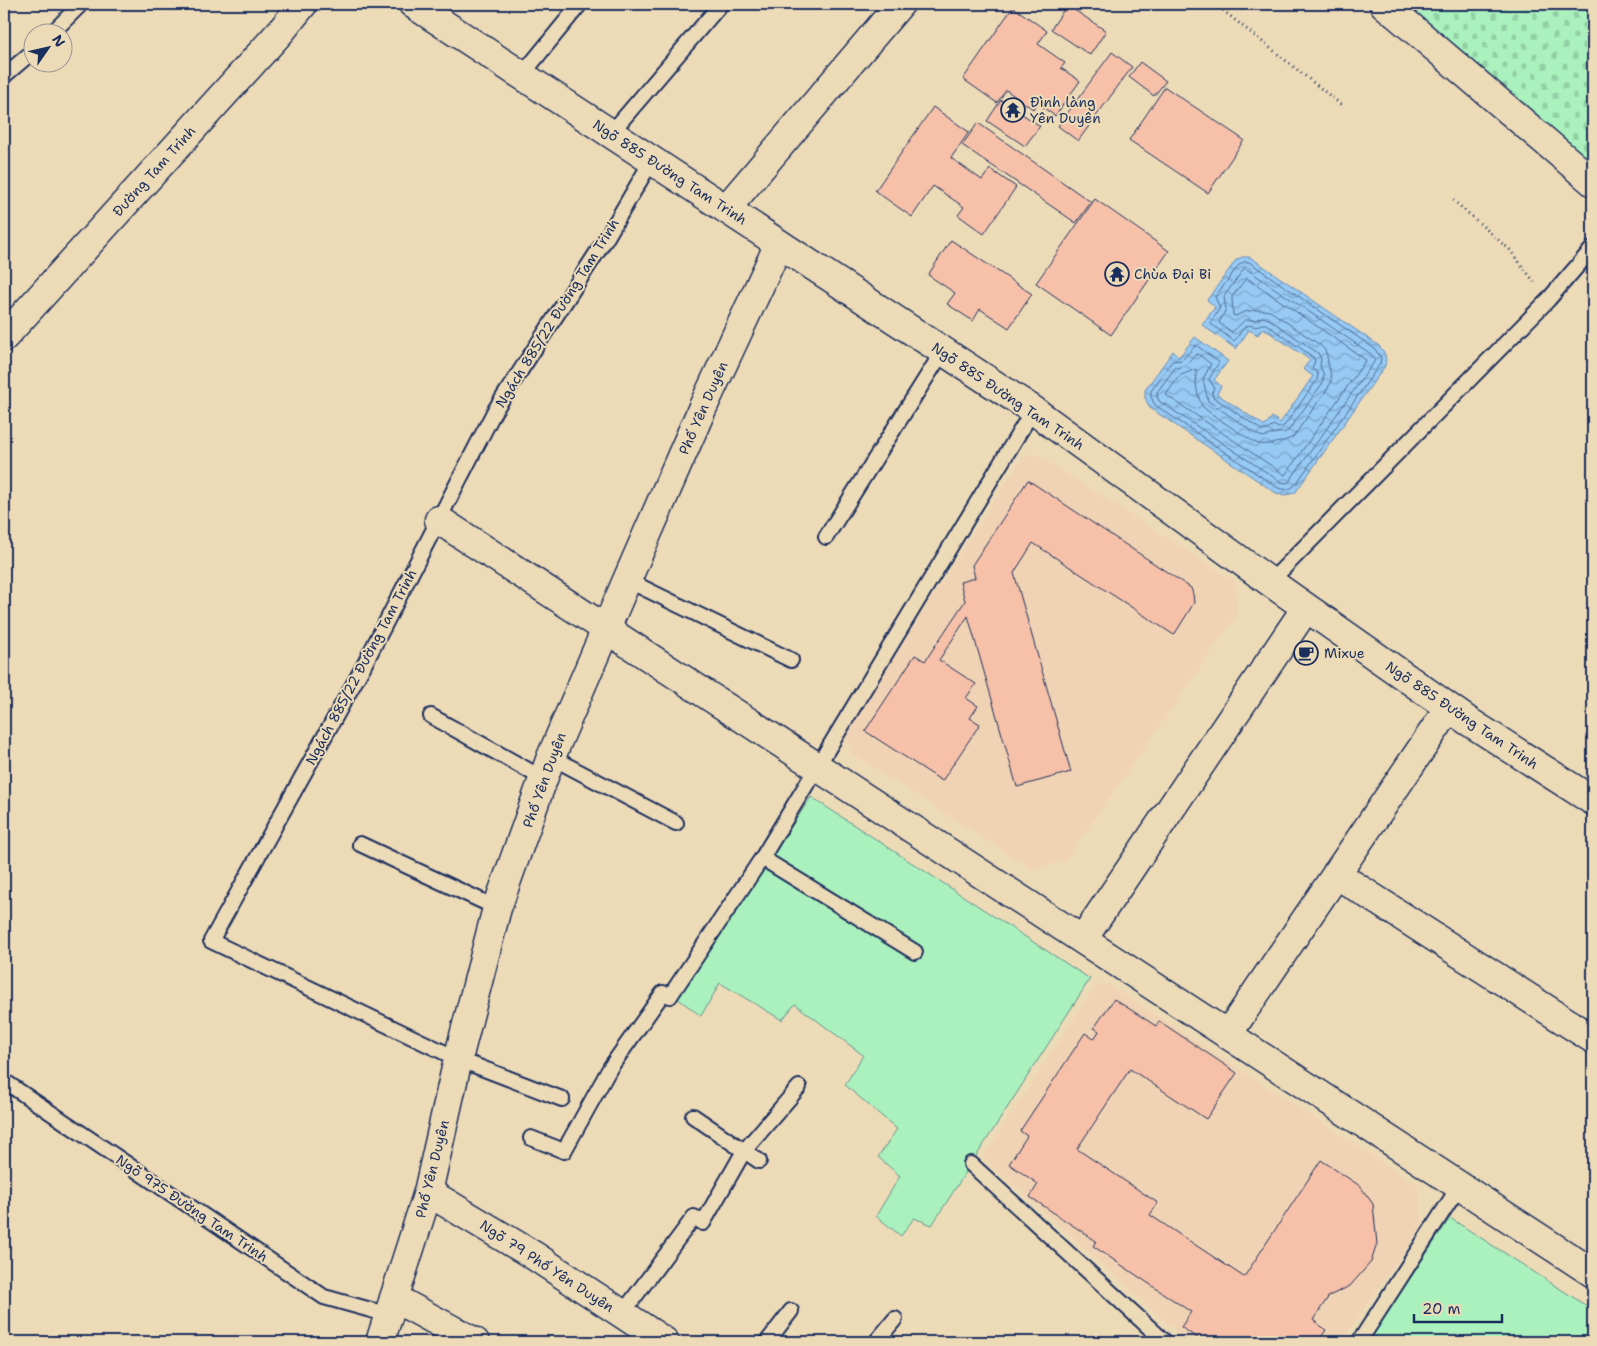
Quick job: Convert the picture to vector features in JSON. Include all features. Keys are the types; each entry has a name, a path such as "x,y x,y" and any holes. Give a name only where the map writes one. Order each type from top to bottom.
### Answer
{"street":[{"name":"Đường Tam Trinh","path":"4,337 282,30 303,4"},
{"name":"Ngõ 885 Đường Tam Trinh","path":"413,4 1033,410 1306,608 1449,708 1593,801"},
{"path":"726,209 900,4"},
{"path":"1384,4 1593,182"},
{"name":"Phố Yên Duyên","path":"380,1342 428,1192 458,1059 497,908 548,768 605,630 702,409 779,244"},
{"path":"439,520 605,630 1084,939 1460,1185 1590,1262"},
{"path":"1084,939 1306,608"},
{"path":"1228,1034 1449,708"},
{"path":"1336,874 1593,1040"},
{"name":"Ngõ 79 Phố Yên Duyên","path":"428,1192 534,1254 665,1342"},
{"path":"392,1306 475,1342"}],"lane":[{"path":"63,22 82,4"},
{"path":"522,75 580,4"},
{"path":"612,133 721,4"},
{"path":"4,76 22,61"},
{"name":"Ngách 885/22 Đường Tam Trinh","path":"458,1059 211,941 363,667 495,410 607,237 652,160"},
{"path":"1270,582 1548,300 1593,248"},
{"path":"826,537 943,351"},
{"path":"531,1138 564,1151 610,1068 663,993 670,996 762,858 1033,410"},
{"path":"627,580 791,660"},
{"path":"430,716 676,823"},
{"path":"360,844 497,908"},
{"path":"762,858 915,952"},
{"path":"458,1059 562,1099"},
{"name":"Ngõ 975 Đường Tam Trinh","path":"4,1081 324,1297 392,1306"},
{"path":"622,1314 694,1217 703,1223 744,1151 799,1087"},
{"path":"693,1116 759,1161"},
{"path":"971,1164 1165,1342"},
{"path":"1359,1342 1460,1185"},
{"path":"766,1342 791,1311"},
{"path":"876,1342 895,1319"}],"path":[{"path":"1215,4 1344,107"},
{"path":"1453,200 1510,250 1548,300"}],"shaded area":[{"path":"1034,453 1235,581 1237,615 1065,861 1032,869 852,754 845,733 1021,458"},
{"path":"1108,984 1418,1185 1423,1224 1341,1342 1188,1342 983,1157 1095,986"}],"green space":[{"path":"1403,4 1593,4 1593,169"},
{"path":"811,797 1090,979 932,1225 914,1218 901,1236 876,1216 900,1176 878,1157 897,1129 845,1085 863,1055 795,1004 782,1020 720,983 701,1016 677,998"},
{"path":"1450,1218 1593,1310 1593,1342 1368,1342"}],"water":[{"path":"1242,257 1250,257 1378,345 1386,357 1385,366 1295,493 1285,495 1276,493 1150,408 1145,398 1145,390 1173,351 1179,357 1195,337 1228,361 1214,380 1221,386 1217,394 1265,426 1272,417 1280,423 1313,376 1303,369 1310,360 1263,328 1258,335 1249,330 1236,349 1202,325 1215,307 1207,300 1236,260"}],"building":[{"path":"1067,5 1106,31 1090,55 1051,29"},
{"path":"1013,7 1047,31 1038,44 1065,63 1061,68 1080,81 1055,116 1037,103 1033,109 1006,90 997,103 963,79"},
{"path":"1112,52 1132,67 1078,141 1058,126"},
{"path":"1140,62 1166,81 1154,96 1129,77"},
{"path":"1165,87 1244,140 1208,193 1129,140"},
{"path":"1001,100 1040,126 1025,146 987,121"},
{"path":"933,107 969,132 951,158 982,180 990,169 1016,187 984,234 958,215 964,207 933,186 912,217 875,191"},
{"path":"978,123 1091,202 1076,223 962,145"},
{"path":"1095,199 1169,251 1111,335 1036,283"},
{"path":"951,240 1032,294 1009,328 980,309 973,321 947,304 955,293 928,275"},
{"path":"1028,480 1191,588 1194,603 1174,635 1033,543 1014,573 1071,772 1017,787 968,616 939,660 976,684 966,698 978,706 970,718 980,724 942,781 865,731 915,655 925,661 965,601 960,582 975,578 972,565"},
{"path":"1114,999 1156,1026 1159,1021 1237,1073 1206,1119 1130,1069 1077,1149 1158,1203 1150,1215 1244,1277 1321,1160 1360,1186 1373,1204 1377,1244 1371,1262 1350,1286 1329,1296 1313,1320 1326,1330 1318,1342 1203,1342 1181,1327 1191,1312 1093,1246 1096,1241 1030,1197 1038,1184 1009,1164 1027,1136 1020,1131 1085,1033 1094,1039 1099,1031 1094,1028"}],"place":[{"name":"Đình làng Yên Duyên","path":"1013,110"},
{"name":"Chùa Đại Bi","path":"1117,274"},
{"name":"Mixue","path":"1306,653"}]}
